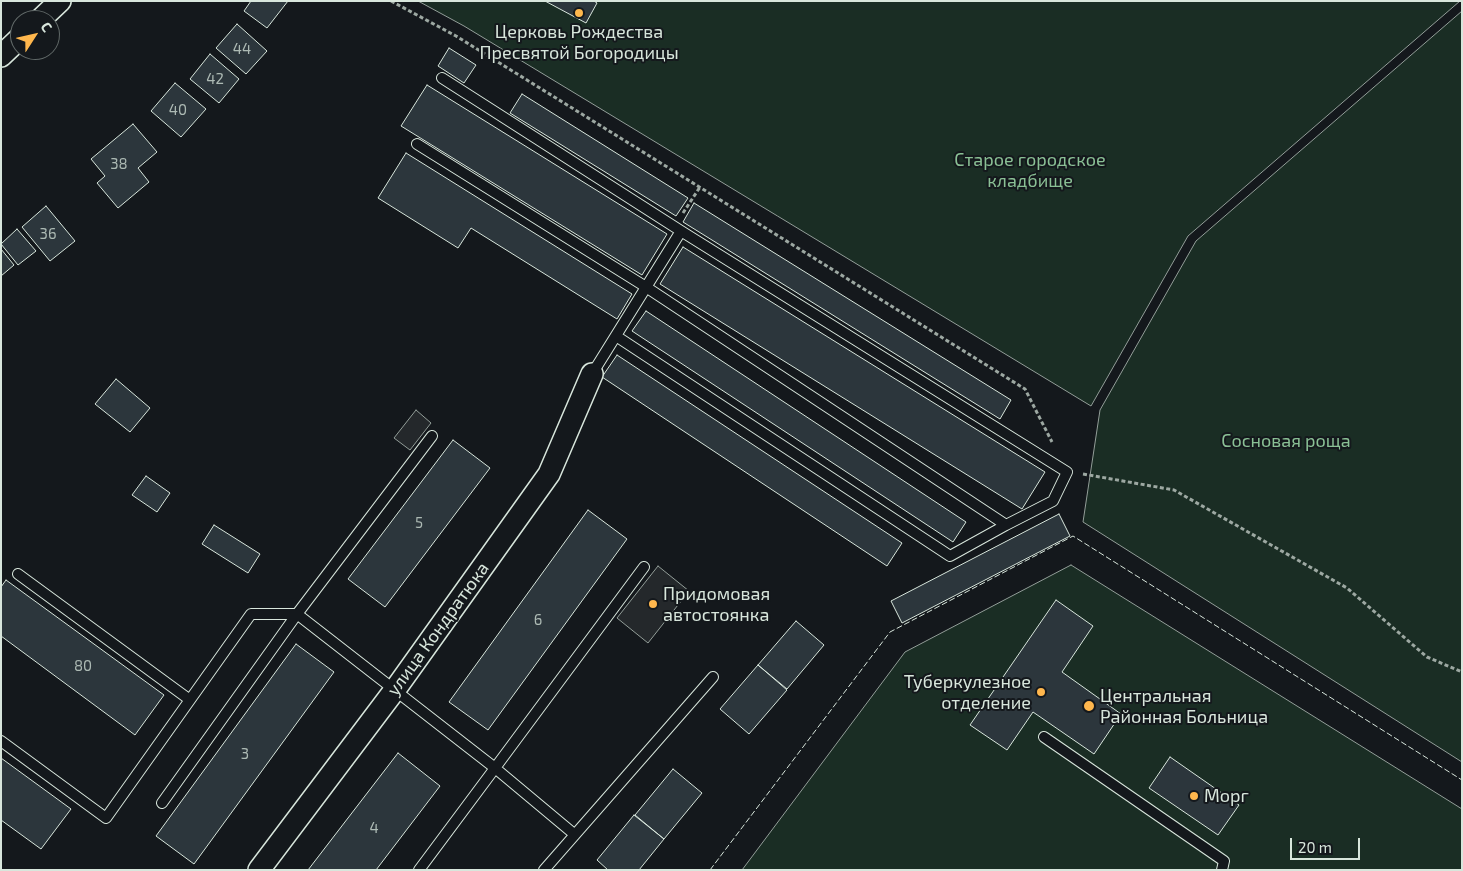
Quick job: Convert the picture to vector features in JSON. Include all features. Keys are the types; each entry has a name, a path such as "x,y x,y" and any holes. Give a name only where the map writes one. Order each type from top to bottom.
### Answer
{"street":[{"path":"51,10 60,1"},
{"name":"улица Кондратюка","path":"259,870 394,691 549,474 592,374"}],"lane":[{"path":"442,78 678,229 1067,472 1052,500 950,556 616,336"},
{"path":"417,144 646,287 1006,524"},
{"path":"592,374 646,287 678,229"},
{"path":"162,803 297,614 432,436"},
{"path":"419,870 644,567"},
{"path":"18,574 190,700"},
{"path":"1,741 106,818 251,614 297,614 495,768 574,834"},
{"path":"544,870 714,677"},
{"path":"1044,737 1224,861 1222,870"}],"path":[{"path":"390,1 456,36 1025,389 1067,472 1174,490 1347,588 1427,656 1462,672"},
{"path":"678,229 700,187"}],"green space":[{"name":"Старое городское кладбище","path":"418,1 1460,1 1188,236 1091,406 464,26"},
{"name":"Сосновая роща","path":"1462,11 1462,762 1083,522 1100,410 1196,241"},
{"name":"Центральная Районная Больница","path":"1071,565 1462,809 1462,870 742,870 905,652"}],"shaded area":[{"path":"416,410 431,423 410,450 394,438"},
{"name":"Придомовая автостоянка","path":"658,566 689,591 648,643 617,618"}],"building":[{"path":"251,1 288,1 267,28 244,11"},
{"name":"Церковь Рождества Пресвятой Богородицы","path":"545,1 594,1 597,3 586,23"},
{"path":"237,24 267,51 246,74 216,48"},
{"path":"449,48 476,65 464,83 438,66"},
{"path":"210,54 239,79 219,103 190,79"},
{"path":"175,83 206,109 181,137 151,111"},
{"path":"427,85 667,234 642,275 401,126"},
{"path":"522,94 688,198 676,216 510,113"},
{"path":"133,124 157,152 138,168 149,182 118,208 97,183 105,176 91,159"},
{"path":"406,153 632,294 617,319 471,228 458,248 378,198"},
{"path":"694,203 1011,400 1000,419 683,222"},
{"path":"46,206 75,241 50,261 22,227"},
{"path":"17,229 36,251 18,265 1,244"},
{"path":"683,247 1045,472 1022,509 660,284"},
{"path":"1,249 14,265 1,276"},
{"path":"646,311 966,522 953,542 632,331"},
{"path":"617,355 902,543 887,566 602,377"},
{"path":"116,379 150,408 130,432 95,404"},
{"path":"453,440 490,468 385,607 348,579"},
{"path":"146,476 170,493 157,512 132,495"},
{"path":"588,510 627,539 488,730 449,702"},
{"path":"1059,514 1070,536 902,623 891,601"},
{"path":"214,525 260,554 248,573 202,544"},
{"path":"6,580 164,695 135,735 1,636 1,587"},
{"name":"Туберкулезное отделение","path":"1056,600 1093,626 1062,672 1121,714 1094,754 1033,712 1007,750 970,725"},
{"path":"796,621 824,645 787,689 758,665"},
{"path":"296,644 334,672 194,864 156,836"},
{"path":"758,665 787,690 749,734 720,709"},
{"path":"398,753 440,786 376,870 308,870"},
{"name":"Морг","path":"1170,757 1239,805 1218,835 1149,788"},
{"path":"1,758 71,809 41,849 1,820"},
{"path":"673,769 702,793 664,839 635,815"},
{"path":"634,815 664,839 639,870 608,870 597,860"}],"fence":[{"path":"710,870 890,632 1073,536 1462,780"}],"place":[{"name":"Церковь Рождества Пресвятой Богородицы","path":"579,13"},
{"name":"Придомовая автостоянка","path":"653,604"},
{"name":"Туберкулезное отделение","path":"1041,692"},
{"name":"Центральная Районная Больница","path":"1089,706"},
{"name":"Морг","path":"1194,796"}]}
